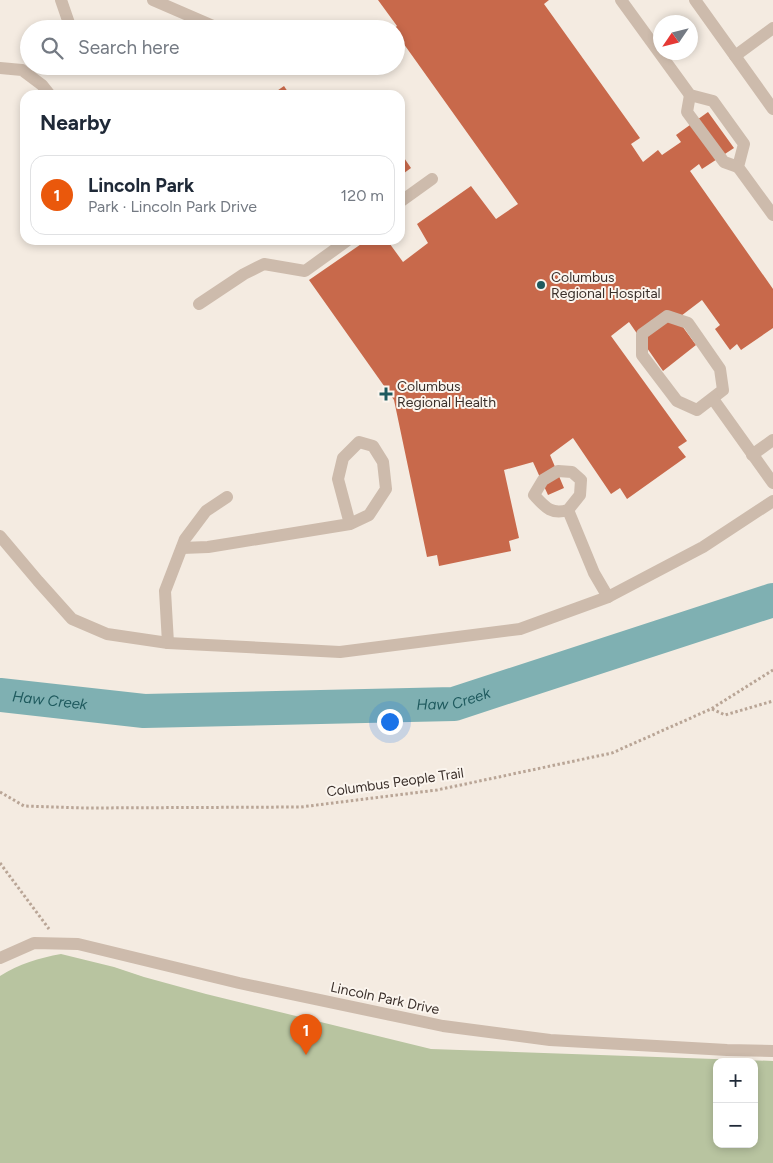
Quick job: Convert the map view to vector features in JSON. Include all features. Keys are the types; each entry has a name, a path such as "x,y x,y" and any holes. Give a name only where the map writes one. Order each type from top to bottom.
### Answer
{"street":[{"path":"61,0 68,20"},
{"path":"153,0 199,20"},
{"path":"621,0 690,95 713,101 744,144 738,167"},
{"path":"695,0 773,110"},
{"path":"735,56 773,28"},
{"path":"0,68 20,70"},
{"path":"29,75 42,84 46,90"},
{"path":"690,95 687,112 724,162 738,167 773,215"},
{"path":"405,198 432,179"},
{"path":"199,304 244,274 264,264 305,271 341,245"},
{"path":"667,316 688,323 720,369 723,390 713,400 697,410 677,401 642,355 642,334 667,316"},
{"path":"713,400 773,483"},
{"path":"752,455 773,440"},
{"path":"182,548 208,547 350,524 369,515 386,489 383,462 372,446 359,442 343,458 338,479 350,524"},
{"path":"168,643 166,591 185,538 206,511 227,497"},
{"path":"0,536 72,619 106,634 168,643 340,652 520,629 608,597 703,547 773,501"},
{"path":"568,510 594,573 608,597"},
{"name":"Lincoln Park Drive","path":"0,958 34,942 78,944 239,982 443,1026 550,1040 773,1051"}],"path":[{"name":"Columbus People Trail","path":"0,792 24,806 84,808 301,807 437,790 612,752 712,708 773,670"},
{"path":"712,708 725,715 773,701"},
{"path":"0,863 60,943"}],"green space":[{"path":"61,954 114,967 206,994 431,1049 713,1059 713,1148 758,1148 758,1060 773,1061 773,1163 0,1163 0,976 37,960"}],"building":[{"name":"Columbus Regional Hospital","path":"378,0 549,0 544,4 640,138 631,144 643,162 658,150 662,155 681,142 676,135 708,112 734,148 702,169 699,164 690,171 773,289 773,328 741,350 737,344 730,350 715,329 720,325 702,300 677,319 696,345 663,371 629,322 611,336 687,441 678,447 686,457 627,499 620,488 611,494 573,438 550,455 564,488 548,495 533,462 504,470 519,538 509,541 511,551 439,566 437,555 427,557 394,400 309,280 360,245 391,245 403,262 428,243 417,224 471,186 496,219 518,204 405,46 405,20 393,20"},
{"path":"284,86 287,90 278,90"},
{"path":"405,159 411,168 405,172"}],"waterway":[{"name":"Haw Creek","path":"0,695 144,711 454,704 773,600"}],"place":[{"name":"Columbus Regional Hospital","path":"541,285"},
{"name":"Columbus Regional Health","path":"386,394"},
{"name":"Lincoln Park","path":"306,1055"}]}
